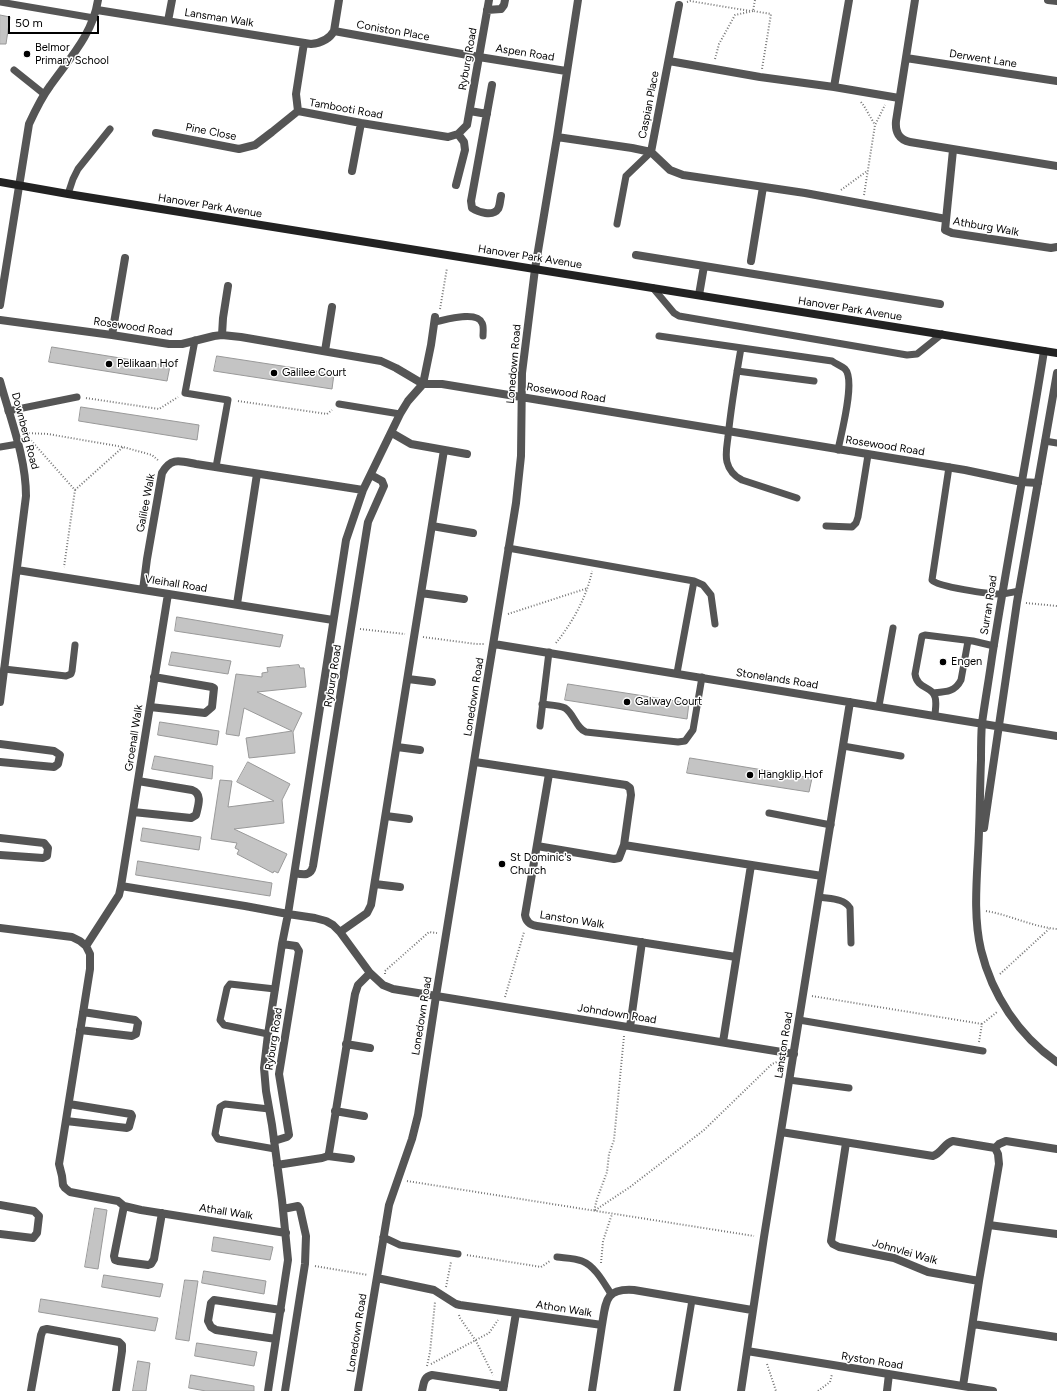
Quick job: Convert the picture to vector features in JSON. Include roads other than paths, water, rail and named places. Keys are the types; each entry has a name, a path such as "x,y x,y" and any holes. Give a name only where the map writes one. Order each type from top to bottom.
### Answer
{"street":[{"path":"0,304 29,124 44,94 86,36 95,14 98,0"},
{"path":"168,21 172,0"},
{"path":"334,31 339,0"},
{"name":"Ryburg Road","path":"458,134 467,125 488,0"},
{"path":"487,10 502,9 505,0"},
{"name":"Lonedown Road","path":"358,1391 389,1205 412,1139 418,1116 436,996 494,644 516,503 520,456 522,373 535,269 578,0"},
{"path":"834,87 849,0"},
{"path":"915,0 899,98 896,126 896,131 901,137 910,142 953,150 1057,166"},
{"path":"1048,0 1057,2"},
{"path":"669,62 679,5"},
{"name":"Lansman Walk","path":"95,14 168,21 314,44 329,38 334,31"},
{"name":"Coniston Place","path":"334,31 479,57"},
{"name":"Tambooti Road","path":"304,43 296,94 298,111 448,137 458,134"},
{"name":"Aspen Road","path":"479,57 566,71"},
{"name":"Derwent Lane","path":"906,58 1057,82"},
{"name":"Caspian Place","path":"899,98 669,62 651,152 667,167 677,173 946,219"},
{"path":"492,85 471,201 472,208 478,211 490,213 494,212 498,210 501,196"},
{"name":"Pine Close","path":"156,133 239,149 255,145 298,111"},
{"path":"470,111 487,114"},
{"path":"352,171 361,123"},
{"path":"456,186 465,150 464,142 458,134"},
{"path":"557,137 651,152"},
{"name":"Athburg Walk","path":"953,150 944,228 948,232 1051,248 1057,247"},
{"name":"Hanover Park Avenue","path":"0,182 1057,353"},
{"path":"751,261 763,187"},
{"path":"636,255 940,304"},
{"path":"112,335 125,258"},
{"path":"699,295 704,266"},
{"path":"222,335 228,286"},
{"path":"325,351 332,307"},
{"path":"423,384 436,318"},
{"name":"Rosewood Road","path":"0,320 176,345 222,335 325,351 381,361 402,371 423,384 442,384 728,430 838,450 949,467 1038,484"},
{"name":"Surran Road","path":"1044,351 1002,594 982,725 978,865 975,909 977,929 986,969 1004,1006 1026,1036 1038,1048 1057,1062"},
{"name":"Surran Road","path":"978,865 1017,602 1057,373"},
{"name":"Downberg Road","path":"0,381 25,473 26,496 25,516 16,570 0,702"},
{"name":"Ryburg Road","path":"268,1391 288,1260 275,1145 266,1091 264,1068 268,1034 295,873 346,540 363,490 400,414 408,401 423,384"},
{"path":"392,433 411,444 467,454"},
{"path":"340,932 366,913 371,905 444,450"},
{"name":"Galilee Walk","path":"143,590 159,485 165,466 171,462 178,461 363,490"},
{"path":"237,604 257,474"},
{"name":"Ryburg Road","path":"295,873 304,875 308,874 312,871 313,866 366,528 384,486 382,481 371,475"},
{"path":"432,526 473,533"},
{"name":"Vleihall Road","path":"16,570 63,576 333,620"},
{"path":"421,593 464,599"},
{"name":"Groenall Walk","path":"86,946 119,895 168,594"},
{"name":"Stonelands Road","path":"494,644 880,706 982,725 1057,736"},
{"path":"150,707 205,713 212,707 214,688 212,686 154,677"},
{"path":"408,679 432,682"},
{"name":"Lanston Road","path":"741,1391 752,1310 850,702"},
{"path":"0,744 54,751 60,755 58,764 54,767 0,762"},
{"path":"397,748 420,750"},
{"path":"475,762 628,786 631,791 631,795 624,845 620,858 616,859 537,846"},
{"name":"Lanston Walk","path":"549,774 525,915 530,924 736,957"},
{"path":"133,812 191,818 196,815 199,797 197,793 192,790 138,781"},
{"path":"386,816 409,819"},
{"path":"0,838 44,843 48,848 47,856 43,858 0,855"},
{"path":"624,845 822,876"},
{"path":"723,1042 751,865"},
{"path":"375,884 400,887"},
{"path":"121,886 315,918 326,921 340,932 370,973 361,981 356,990 328,1156"},
{"path":"0,928 72,937 86,946"},
{"path":"627,1027 642,942"},
{"name":"Ryburg Road","path":"275,1145 289,1134 279,1074 299,951 296,946 282,944"},
{"name":"Athall Walk","path":"86,946 90,954 91,961 59,1164 65,1188 70,1192 118,1201 124,1206 286,1233"},
{"name":"Johndown Road","path":"370,973 383,985 393,989 794,1054"},
{"path":"80,1030 132,1036 136,1034 138,1023 135,1020 83,1012"},
{"path":"346,1044 370,1048"},
{"path":"66,1121 127,1128 129,1127 132,1116 131,1114 69,1104"},
{"path":"336,1111 364,1116"},
{"path":"781,1132 933,1156 937,1154 948,1142 953,1141 995,1148"},
{"path":"995,1148 999,1144 1006,1141 1057,1149"},
{"name":"Johnvlei Walk","path":"846,1143 831,1241 833,1244 839,1247 894,1258 928,1272 979,1281"},
{"path":"963,1386 999,1164 998,1154 995,1148"},
{"path":"277,1165 328,1156 351,1159"},
{"path":"0,1206 34,1211 39,1216 37,1233 33,1238 0,1234"},
{"path":"124,1206 114,1256 115,1260 118,1261 148,1266 151,1264 154,1259 162,1213"},
{"path":"283,1209 298,1206 306,1236 305,1264 285,1391"},
{"path":"989,1225 1057,1234"},
{"name":"Athon Walk","path":"377,1278 434,1290 456,1304 602,1326 607,1300 611,1294"},
{"path":"611,1294 623,1289 634,1290 752,1310"},
{"path":"276,1339 216,1330 211,1327 208,1322 211,1303 214,1300 281,1310"},
{"path":"422,1391 424,1380 432,1375 504,1388 516,1312"},
{"path":"973,1324 1057,1337"},
{"path":"592,1391 602,1326"},
{"path":"31,1391 42,1335 47,1328 116,1340 120,1343 122,1351 116,1391"},
{"name":"Ryston Road","path":"747,1351 890,1374 942,1387 963,1386 992,1391"},
{"path":"886,1391 890,1374"}],"lane":[{"path":"0,2 95,14"},
{"path":"14,70 44,94"},
{"path":"68,194 75,173 110,129"},
{"path":"617,224 626,176 651,152"},
{"path":"653,288 674,313 679,316 907,355 917,354 942,334"},
{"path":"436,318 471,316 480,320 483,324 483,336"},
{"path":"659,336 832,361 846,370 850,389 838,450"},
{"path":"195,340 185,393 228,400 216,467"},
{"path":"741,348 728,430 726,461 734,476 797,498"},
{"path":"737,371 814,382"},
{"path":"8,411 77,397"},
{"path":"339,404 400,414"},
{"path":"1045,441 1057,443"},
{"path":"0,446 18,444"},
{"path":"826,526 852,527 856,523 868,455"},
{"path":"949,467 932,580 939,584 986,593 1002,594 1019,591"},
{"path":"508,548 694,581 703,585 711,595 715,624"},
{"path":"677,673 694,581"},
{"path":"880,706 893,628"},
{"path":"935,716 936,700 933,693 916,680 915,674 921,638 925,635 994,646"},
{"path":"933,693 952,690 959,685 968,641"},
{"path":"4,669 66,676 69,675 72,671 75,645"},
{"path":"540,726 549,652"},
{"path":"542,704 566,709 581,729 586,732 678,742 685,741 693,730 702,677"},
{"path":"843,746 901,756"},
{"path":"769,813 831,825"},
{"path":"819,897 843,901 849,905 851,943"},
{"path":"268,1034 224,1025 220,1020 227,988 230,984 275,990"},
{"path":"799,1020 980,1051"},
{"path":"789,1080 849,1088"},
{"path":"269,1109 222,1104 220,1107 215,1134 218,1139 275,1145"},
{"path":"383,1237 400,1245 455,1254"},
{"path":"557,1257 582,1261 592,1269 611,1294"},
{"path":"677,1391 692,1300"}],"place":[{"name":"Belmor Primary School","path":"27,54"},
{"name":"Pelikaan Hof","path":"109,364"},
{"name":"Galilee Court","path":"274,373"},
{"name":"Engen","path":"943,662"},
{"name":"Galway Court","path":"627,702"},
{"name":"Hangklip Hof","path":"750,775"},
{"name":"St Dominic's Church","path":"502,864"}]}
